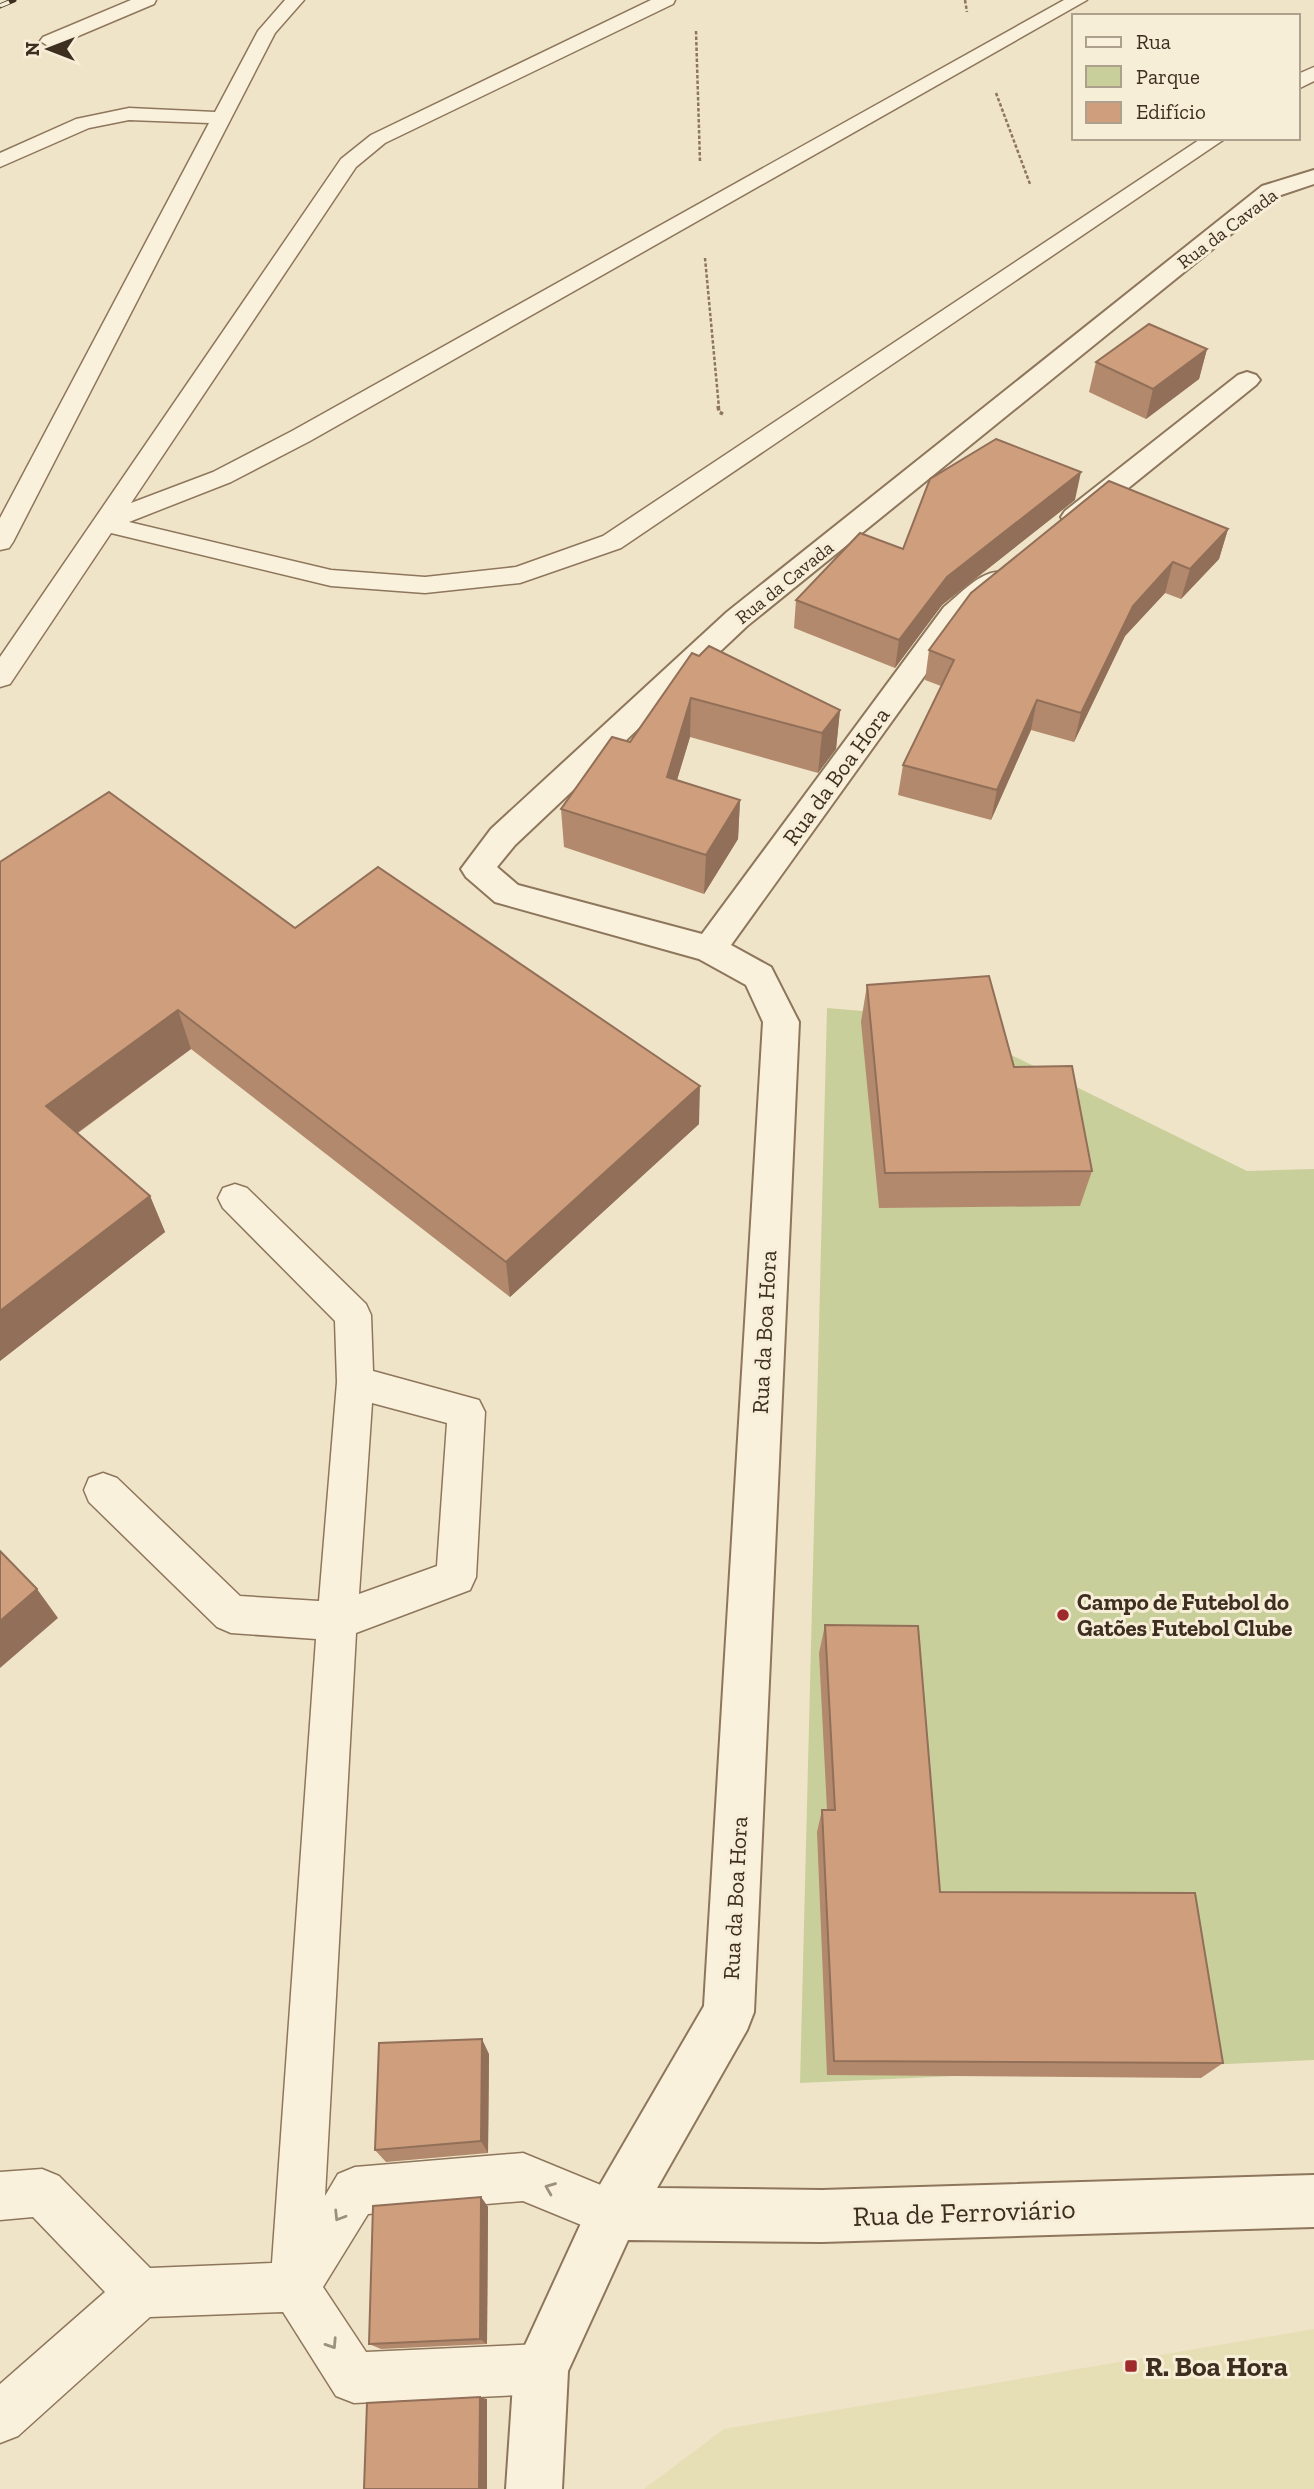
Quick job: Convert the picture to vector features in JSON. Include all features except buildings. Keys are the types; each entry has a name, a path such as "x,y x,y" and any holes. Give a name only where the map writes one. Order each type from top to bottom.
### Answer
{"street":[{"name":"Rua da Cavada","path":"710,949 507,894 478,869 503,836 737,619 1270,191 1314,177"},
{"path":"1051,536 1247,380"},
{"name":"Rua da Boa Hora","path":"534,2489 541,2369 613,2214 729,2012 780,1022 760,976 710,949 954,614 1019,562"},
{"name":"Rua de Ferroviário","path":"613,2214 822,2216 1314,2201"}],"lane":[{"path":"50,41 147,0"},
{"path":"0,542 267,31 295,0"},
{"path":"0,678 348,163 378,139 666,0"},
{"path":"103,523 222,477 301,436 1078,0"},
{"path":"0,160 83,123 129,114 222,118"},
{"path":"103,523 331,578 425,585 520,575 612,542 1213,140"},
{"path":"235,1198 354,1315 355,1382 337,1621 295,2287 354,2378 541,2369"},
{"path":"103,1490 231,1614 337,1621 456,1577 466,1412 355,1382"},
{"path":"295,2287 355,2191 523,2177 613,2214"},
{"path":"0,2196 42,2193 140,2292"},
{"path":"0,2418 140,2292 295,2287"}],"shaded area":[{"path":"1314,2329 1314,2489 644,2489 724,2429"}],"green space":[{"name":"Campo de Futebol do Gatões Futebol Clube","path":"827,1008 934,1017 1247,1171 1314,1169 1314,2060 800,2083"}],"railway":[{"path":"0,6 14,0"}],"place":[{"name":"Campo de Futebol do Gatões Futebol Clube","path":"1063,1615"},
{"name":"R. Boa Hora","path":"1131,2366"}]}
